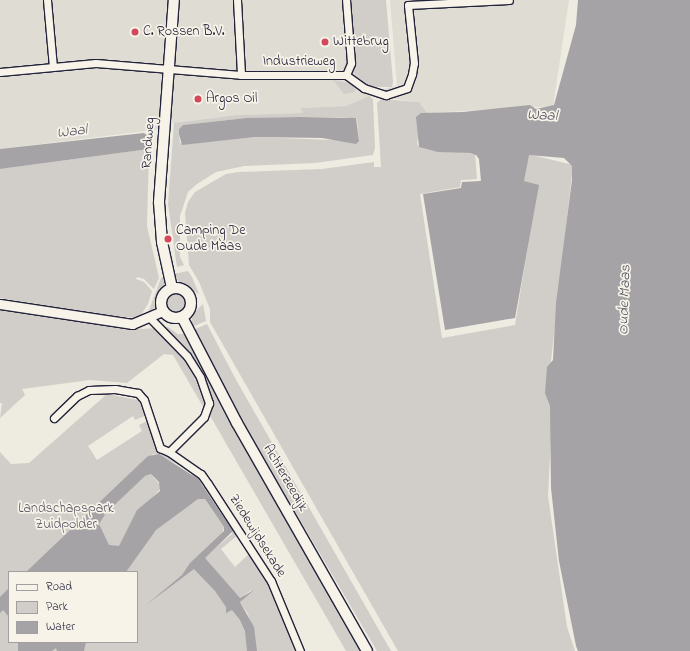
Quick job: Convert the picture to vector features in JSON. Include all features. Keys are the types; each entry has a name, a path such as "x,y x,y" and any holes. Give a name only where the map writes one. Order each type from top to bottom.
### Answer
{"main road":[{"name":"Randweg","path":"172,288 162,242 159,202 174,0"},
{"path":"172,288 183,289 190,296 191,308 182,317 174,318 163,311 162,297 172,288"},
{"name":"Achterzeedijk","path":"182,317 237,423 367,651"}],"street":[{"path":"47,0 52,67"},
{"path":"237,0 241,75"},
{"path":"346,0 352,63 346,75"},
{"name":"Industrieweg","path":"0,72 96,63 241,75 346,75 377,93 386,95 407,88 414,63 408,5 509,0"},
{"path":"0,304 132,324 150,318 163,311"},
{"path":"150,318 187,356 202,382 209,403 204,417 169,452"},
{"name":"Ziedewijdsekade","path":"54,418 77,396 89,390 115,389 138,393 144,400 160,448 169,452 201,474 271,581 300,651"}],"shaded area":[{"path":"0,0 353,0 361,82 379,90 397,86 390,0 569,0 553,106 427,113 419,102 369,96 346,106 300,108 303,113 237,115 174,123 154,130 0,149"}],"green space":[{"path":"167,0 170,0 170,46 167,46"},
{"path":"350,0 386,0 393,82 392,87 369,87 353,72"},
{"path":"333,80 348,83 354,86 355,92 344,94"},
{"path":"369,96 373,99 375,148 373,155 315,163 244,166 216,172 197,184 188,192 180,216 180,257 184,265 177,267 168,204 174,123 237,115 303,113 300,108 346,106","holes":["342,117 357,119 359,141 255,137 187,144 180,143 179,129 183,125 246,118"]},
{"path":"381,99 419,102 427,113 421,113 417,144 419,147 475,154 477,179 461,180 460,187 420,194 442,338 515,325 537,191 521,187 528,154 573,165 551,361 553,395 548,496 567,627 575,651 398,651 210,322 210,309 199,282 189,265 185,213 188,202 195,192 226,174 239,172 322,169 374,162 374,167 381,167 377,103"},
{"path":"149,149 147,226 159,278 154,289 144,279 137,277 136,279 144,282 152,291 148,304 139,318 88,314 0,298 0,169"},
{"path":"188,271 199,294 180,284 174,274"},
{"path":"164,277 164,285 156,306 148,313 161,278"},
{"path":"176,293 183,296 186,303 183,310 176,313 169,310 166,303 169,296"},
{"path":"203,304 206,321 192,327 192,315"},
{"path":"0,308 143,329 157,328 188,361 203,391 205,410 173,355 164,354 127,383 90,380 22,389 25,395 0,418 2,403 0,403"},
{"path":"207,324 235,378 391,651 377,651 211,368 193,330"},
{"path":"168,327 178,334 184,334 363,651 346,651 209,414 205,384 162,328"},
{"name":"Landschapspark Zuidpolder","path":"107,394 138,400 147,415 135,420 133,416 88,446 97,460 142,431 139,425 147,421 161,452 199,476 238,535 221,549 235,567 250,553 275,596 297,651 0,651 0,452 11,464 29,463","holes":["153,454 159,455 188,470 215,502 231,526 232,534 213,550 211,546 222,535 224,527 205,499 152,498 162,487 151,474 145,476 143,462","253,589 240,602 248,614 255,637 234,593 240,598"]}],"water":[{"path":"578,0 690,0 690,651 578,651 576,646 559,561 551,488 550,406 545,393 547,367 553,360 556,303 572,180 572,166 564,158 529,155 524,181 539,185 515,318 445,330 423,194 461,188 462,182 481,181 479,159 476,155 470,153 438,152 419,147 416,117 421,113 463,112 530,105 536,109 554,105 576,25"},
{"path":"246,118 356,118 359,141 356,144 322,138 255,137 182,145 179,134 179,129 183,125"},
{"path":"144,133 147,135 149,149 0,169 0,149"},
{"path":"159,454 198,479 233,531 205,558 240,598 254,590 240,602 254,627 257,651 247,651 245,631 240,620 232,610 226,613 226,607 215,591 194,569 146,605 182,575 190,563 224,531 224,527 205,499 198,499 156,530 127,571 27,571 148,456","holes":["151,474 159,482 160,491 137,510 119,546 109,545 99,524 106,513 145,476"]},
{"path":"8,589 8,616 3,610 0,613 0,597"},
{"path":"18,643 86,643 84,651 57,651 56,648 52,651 18,651"}],"place":[{"name":"C. Rossen B.V.","path":"135,32"},
{"name":"Wittebrug","path":"325,42"},
{"name":"Argos Oil","path":"198,99"},
{"name":"Camping De Oude Maas","path":"168,239"}],"water label":[{"name":"Waal","path":"542,116"},
{"name":"Waal","path":"72,132"},
{"name":"Oude Maas","path":"625,300"}]}
